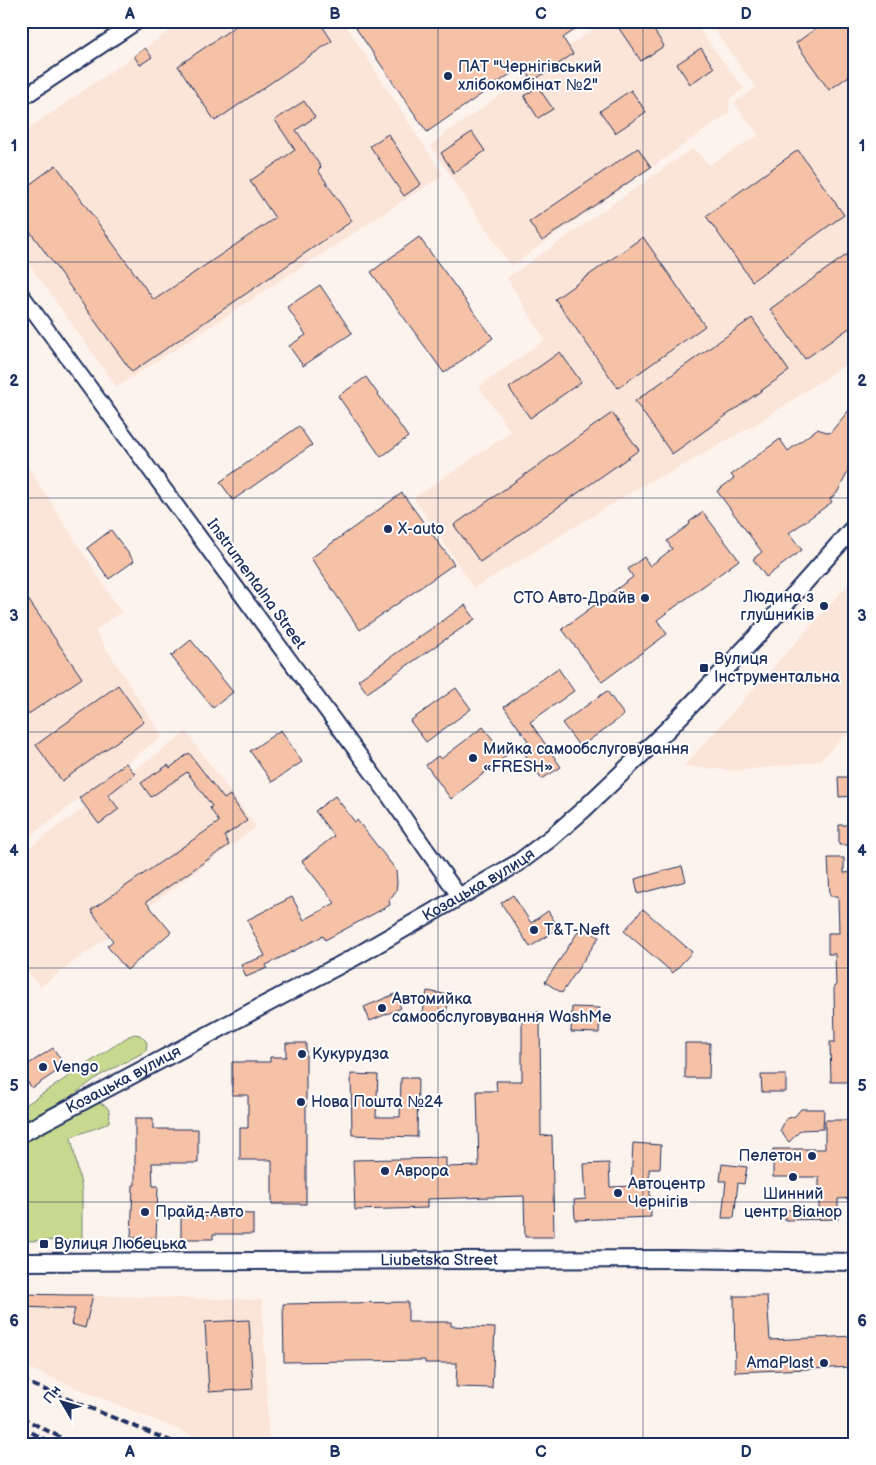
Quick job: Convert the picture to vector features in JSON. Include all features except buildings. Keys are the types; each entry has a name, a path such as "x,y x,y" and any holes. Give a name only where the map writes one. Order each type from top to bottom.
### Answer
{"main road":[{"name":"Козацька вулиця","path":"21,1134 354,958 518,863 583,810 668,729 756,636 855,526"},
{"name":"Liubetska Street","path":"21,1262 672,1259 855,1262"}],"street":[{"path":"21,99 138,21"},
{"name":"Instrumentalna Street","path":"21,294 352,744 459,896"}],"shaded area":[{"path":"184,21 343,21 443,175 117,387 21,253 21,134"},
{"path":"605,21 693,21 744,89 730,98 729,113 511,266 430,145"},
{"path":"708,21 855,21 855,358 761,421 673,471 650,481 474,588 414,498 511,432 479,387 545,340 507,278 693,148 709,165 759,135 734,103 756,88"},
{"path":"24,461 121,612 95,631 162,736 21,843 21,462"},
{"path":"855,577 855,726 819,761 737,771 684,766"},
{"path":"186,732 256,827 40,987 21,962 21,854"},
{"path":"21,1294 262,1300 269,1444 213,1444 21,1365"}],"green space":[{"path":"140,1035 147,1042 146,1051 99,1076 72,1096 21,1123 21,1108 129,1036"},
{"path":"98,1103 107,1107 110,1115 109,1122 71,1137 82,1190 82,1240 24,1241 23,1250 21,1250 21,1144"}],"railway":[{"path":"21,1380 178,1444"},
{"path":"21,1417 73,1444"},
{"path":"21,1427 54,1444"}],"place":[{"name":"ПАТ \"Чернігівський хлібокомбінат №2\"","path":"448,76"},
{"name":"X-auto","path":"388,529"},
{"name":"СТО Авто-Драйв","path":"645,598"},
{"name":"Людина з глушників","path":"824,606"},
{"name":"Вулиця Інструментальна","path":"704,668"},
{"name":"Мийка самообслуговування «FRESH»","path":"473,758"},
{"name":"T&T-Neft","path":"534,930"},
{"name":"Автомийка самообслуговування WashMe","path":"382,1008"},
{"name":"Кукурудза","path":"302,1054"},
{"name":"Vengo","path":"43,1067"},
{"name":"Нова Пошта №24","path":"301,1102"},
{"name":"Пелетон","path":"812,1156"},
{"name":"Аврора","path":"385,1171"},
{"name":"Шинний центр Віанор","path":"793,1177"},
{"name":"Автоцентр Чернігів","path":"618,1193"},
{"name":"Прайд-Авто","path":"145,1212"},
{"name":"Вулиця Любецька","path":"44,1244"},
{"name":"AmaPlast","path":"824,1363"}]}
